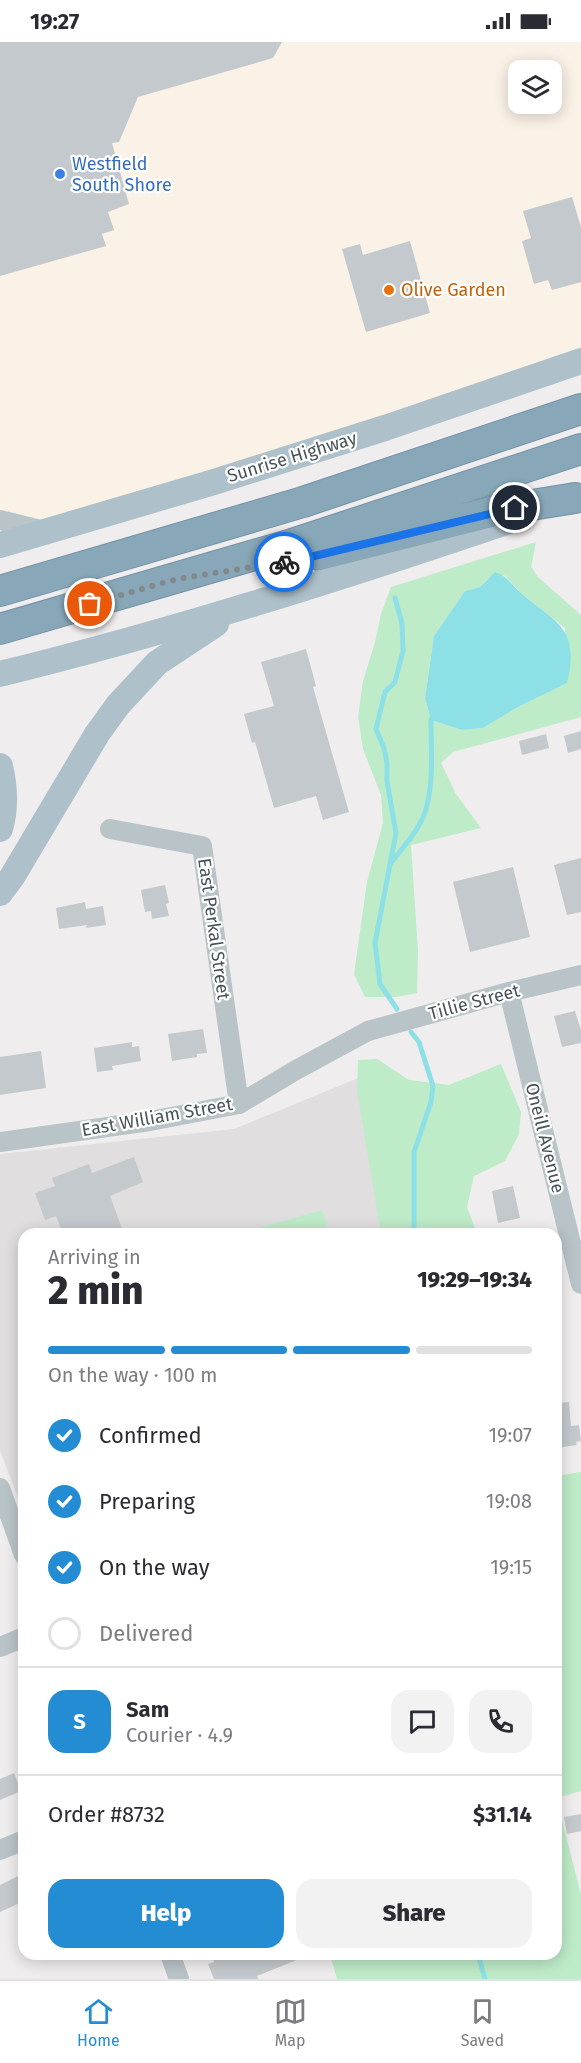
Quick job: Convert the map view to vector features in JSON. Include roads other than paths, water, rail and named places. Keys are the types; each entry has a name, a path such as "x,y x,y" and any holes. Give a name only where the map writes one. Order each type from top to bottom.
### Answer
{"highway":[{"path":"0,591 303,502 581,410"},
{"path":"0,629 177,579 348,526 581,449"},
{"path":"177,579 306,558 495,511 578,497"}],"main road":[{"name":"Sunrise Highway","path":"0,545 388,427 581,361"},
{"path":"0,674 116,644 245,606 578,497"},
{"path":"0,893 12,877 97,734 124,698 143,676 164,658 245,606"},
{"path":"0,766 4,791 4,812 0,829"}],"street":[{"path":"0,520 48,531"},
{"name":"East Perkal Street","path":"110,830 202,846 239,1104"},
{"name":"Tillie Street","path":"368,1031 508,992 581,975"},
{"name":"Oneill Avenue","path":"508,992 581,1284"},
{"name":"East William Street","path":"0,1142 150,1121 239,1104 368,1031"},
{"path":"0,1488 18,1538"},
{"path":"0,1647 18,1640"},
{"path":"0,1850 18,1842"},
{"path":"172,1960 179,1979"}],"water":[{"path":"495,572 506,578 562,628 570,649 567,683 518,707 483,728 462,730 431,720 425,698 434,636 465,591 480,587"}],"waterway":[{"path":"395,598 402,623 403,651 395,682 385,692 376,729 387,763 387,781 396,833 375,943 380,984 397,1009"},
{"path":"390,864 415,831 429,799 432,753 431,720 434,714"},
{"path":"411,1032 419,1042 433,1086 431,1102 414,1152 414,1228"},
{"path":"480,1960 485,1979"}],"place":[{"name":"Westfield South Shore","path":"60,174"},
{"name":"Olive Garden","path":"389,290"}]}
